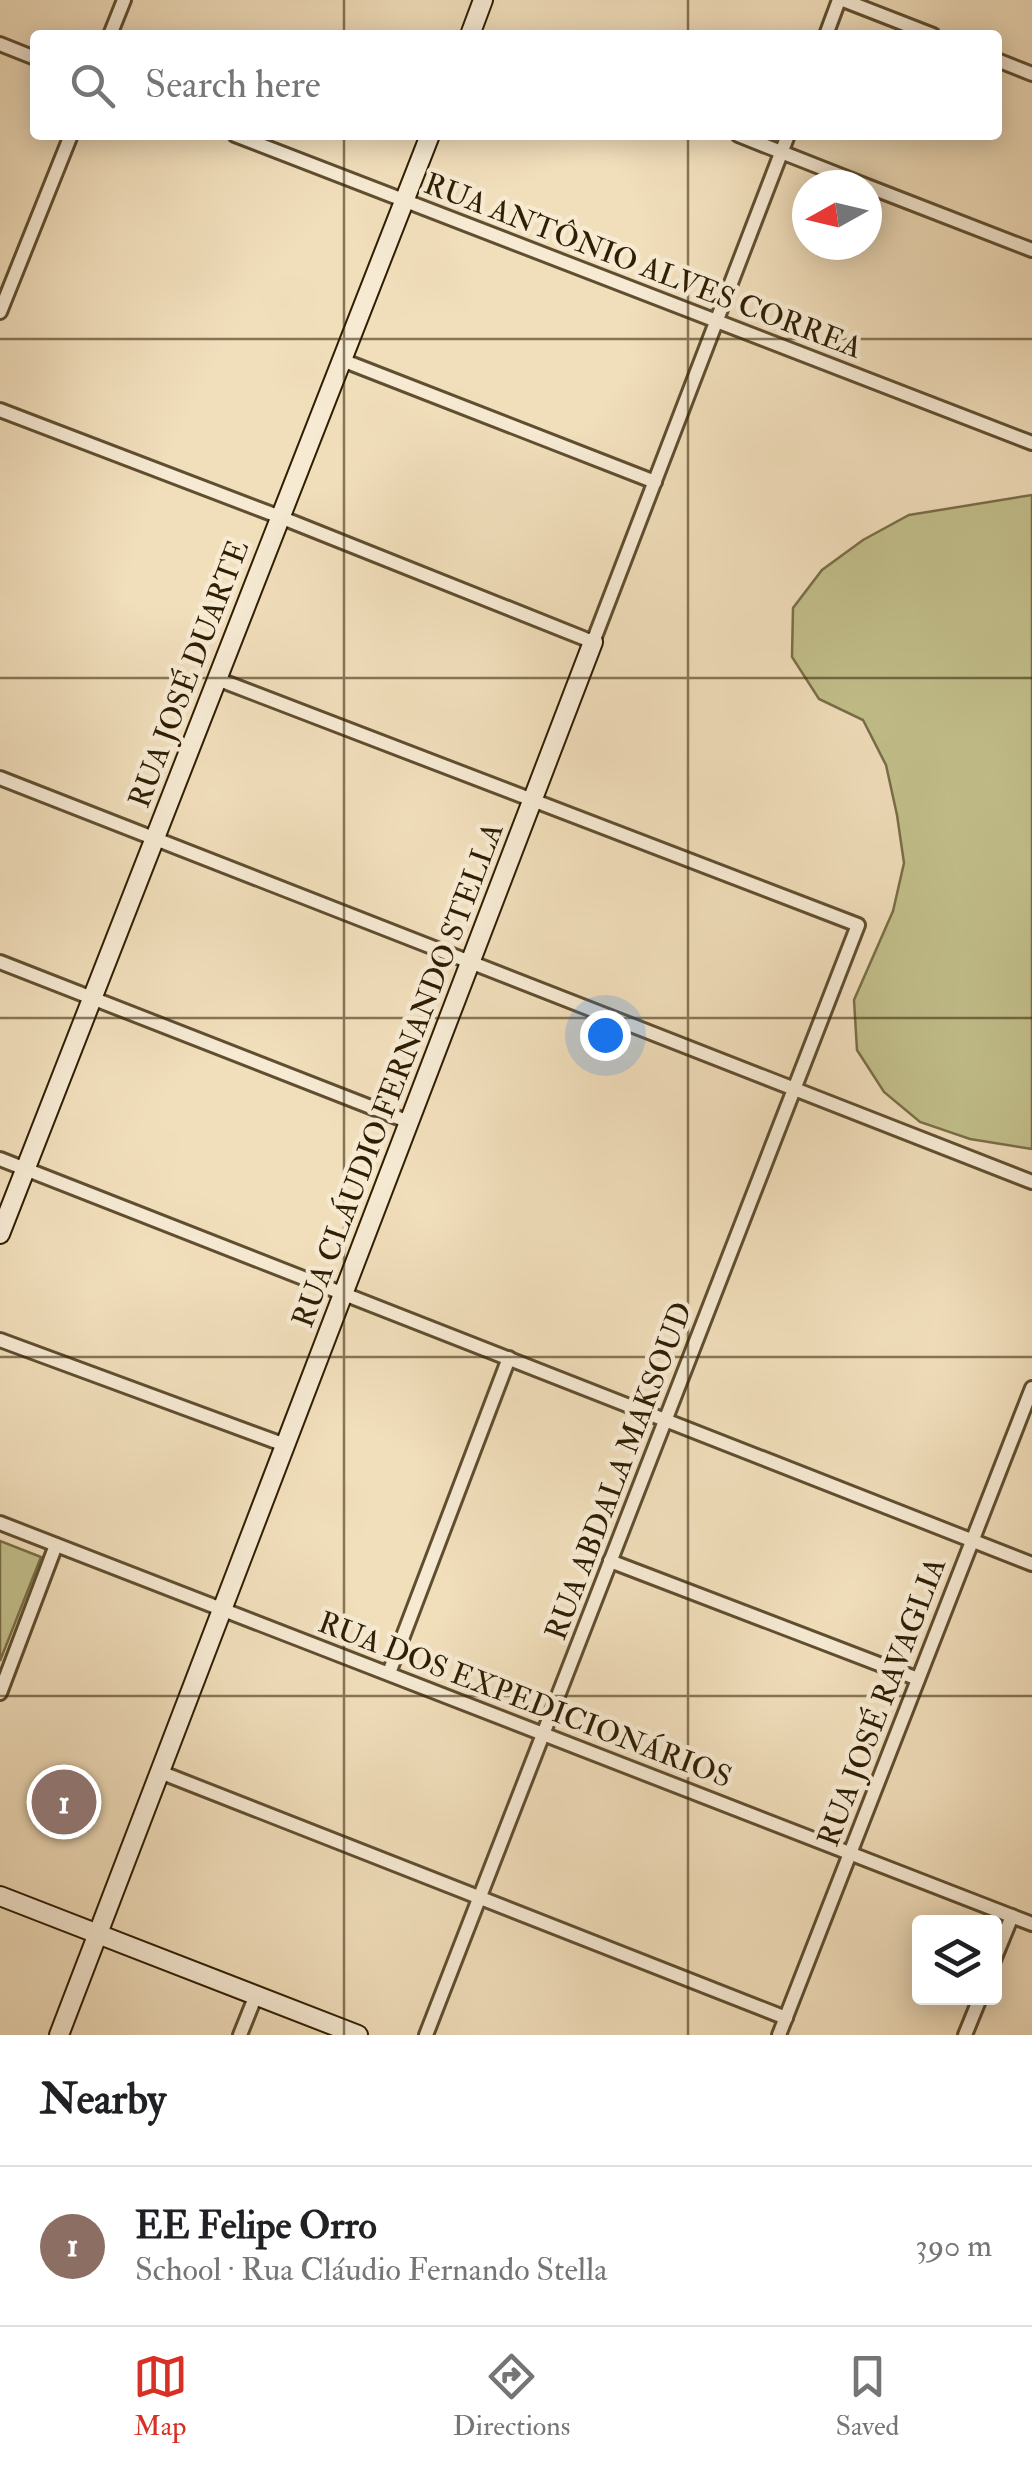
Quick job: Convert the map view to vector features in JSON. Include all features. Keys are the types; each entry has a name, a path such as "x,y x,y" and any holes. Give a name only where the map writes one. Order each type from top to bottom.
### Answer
{"street":[{"path":"112,30 124,0"},
{"path":"475,30 483,0"},
{"path":"828,30 841,0 920,30"},
{"path":"0,44 30,56"},
{"path":"1002,62 1032,74"},
{"path":"0,312 69,140"},
{"name":"RUA ANTÔNIO ALVES CORREA","path":"248,140 1032,442"},
{"name":"RUA JOSÉ DUARTE","path":"0,1234 428,140"},
{"path":"751,140 827,170"},
{"name":"RUA CLÁUDIO FERNANDO STELLA","path":"59,2035 786,140"},
{"path":"882,191 1032,250"},
{"path":"342,360 654,482"},
{"path":"0,410 593,642"},
{"path":"217,680 532,802"},
{"path":"0,778 1032,1182"},
{"name":"RUA ABDALA MAKSOUD","path":"426,2035 858,926 532,802"},
{"path":"0,962 409,1122"},
{"path":"0,1159 1032,1564"},
{"path":"0,1340 285,1445"},
{"path":"389,1674 509,1358"},
{"name":"RUA JOSÉ RAVAGLIA","path":"779,2035 1032,1388"},
{"name":"RUA DOS EXPEDICIONÁRIOS","path":"0,1524 1032,1924"},
{"path":"0,1694 56,1545"},
{"path":"610,1561 918,1680"},
{"path":"160,1772 786,2018"},
{"path":"0,1896 358,2035"},
{"path":"1002,1940 1012,1916"},
{"path":"240,2035 256,1995"},
{"path":"965,2035 977,2005"}],"shaded area":[{"path":"1032,495 1032,1149 970,1139 920,1122 884,1092 857,1050 854,1000 893,911 904,863 897,815 886,765 863,720 819,699 792,657 793,608 822,570 863,540 909,515"},
{"path":"0,1541 41,1557 0,1661"}],"place":[{"name":"EE Felipe Orro","path":"64,1802"}]}
